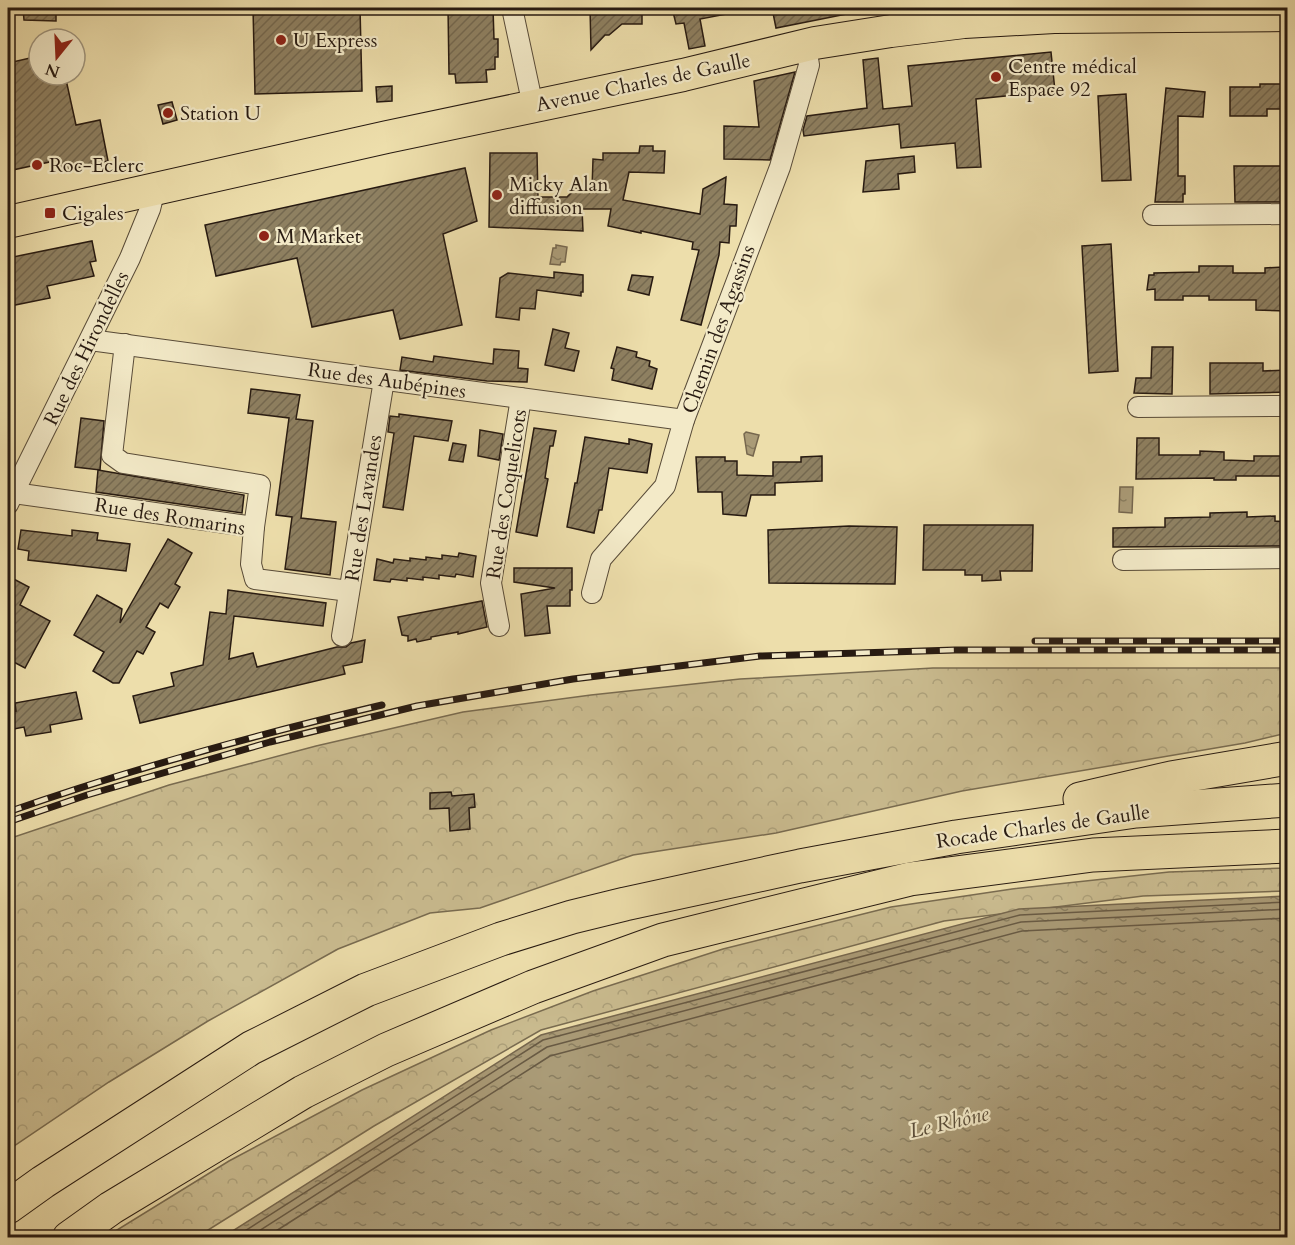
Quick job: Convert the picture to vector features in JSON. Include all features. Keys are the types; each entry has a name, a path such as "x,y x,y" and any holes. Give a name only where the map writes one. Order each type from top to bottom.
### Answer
{"highway":[{"path":"800,866 822,850 1083,798 1171,778 1287,758"},
{"name":"Rocade Charles de Gaulle","path":"8,1207 251,1048 366,990 501,939 572,917 800,866 956,837 1136,811 1287,800"},
{"path":"69,1238 111,1209 303,1092 386,1050 533,987 663,940 910,879 1093,855 1287,846"}],"main road":[{"name":"Avenue Charles de Gaulle","path":"8,222 806,46 929,25 1066,12 1287,15"}],"street":[{"path":"512,8 533,106"},
{"name":"Chemin des Agassins","path":"592,593 601,559 665,486 684,420 780,166 809,65 806,46"},
{"name":"Rue des Hirondelles","path":"10,499 130,258 150,209 155,189"},
{"path":"1153,215 1287,214"},
{"name":"Rue des Aubépines","path":"90,340 684,420"},
{"path":"125,344 112,455 123,463 260,485 254,526"},
{"name":"Rue des Lavandes","path":"342,636 384,380"},
{"name":"Rue des Coquelicots","path":"499,626 491,583 521,398"},
{"path":"1138,407 1287,405"},
{"name":"Rue des Romarins","path":"10,499 254,526 251,564 255,579 349,591"},
{"path":"1123,560 1287,558"}],"green space":[{"path":"933,668 1287,668 1287,733 1245,743 962,791 776,833 633,855 480,908 430,913 338,949 208,1021 109,1082 8,1150 8,839 169,785 316,746 463,712 740,679"},
{"path":"1287,868 1287,891 1143,896 944,921 541,1030 374,1126 197,1237 104,1238 229,1161 362,1090 491,1030 593,991 723,949 891,907 1012,889 1169,872"}],"water":[{"path":"556,245 567,247 565,262 561,262 560,265 550,264 553,248 556,248"},
{"path":"746,432 759,435 753,456 747,454 744,434"},
{"path":"1120,487 1133,487 1132,513 1119,512"},
{"name":"Le Rhône","path":"1287,896 1287,1237 223,1237 541,1035 1019,909"}],"building":[{"path":"23,8 56,8 56,21 24,20"},
{"path":"253,8 360,8 362,91 255,94"},
{"path":"448,8 493,8 494,39 498,39 498,57 495,57 495,69 486,70 487,82 456,83 455,74 449,74"},
{"path":"590,8 642,8 642,24 622,24 609,35 605,35 591,50"},
{"path":"672,8 727,8 727,14 700,19 705,46 689,49 684,23 676,24"},
{"path":"772,8 846,8 847,14 776,28"},
{"path":"1051,52 1055,91 976,99 981,167 957,168 955,143 901,148 899,124 804,136 803,130 807,116 867,108 863,60 878,58 883,109 912,106 908,66"},
{"path":"27,59 27,87 68,87 76,125 100,120 108,161 62,171 59,160 8,171 8,63"},
{"path":"795,72 770,160 724,159 724,126 759,127 754,81"},
{"path":"1260,84 1287,84 1287,109 1267,109 1267,116 1230,116 1230,87 1260,87"},
{"path":"392,86 392,101 377,102 376,87"},
{"path":"1166,88 1205,92 1203,117 1178,116 1178,176 1185,176 1183,202 1155,202"},
{"path":"1126,94 1131,180 1102,181 1098,96"},
{"path":"172,102 177,120 163,124 158,105"},
{"path":"640,146 653,146 653,151 665,151 664,173 629,172 623,200 700,214 703,189 726,177 724,204 737,205 736,226 730,226 729,243 720,242 719,255 701,325 681,320 699,250 692,249 693,242 608,226 611,209 582,209 583,231 489,227 490,153 537,153 538,197 567,197 576,188 592,189 593,159 603,160 603,153 639,153"},
{"path":"914,156 915,172 898,174 899,189 863,192 866,161"},
{"path":"1234,166 1287,166 1287,202 1235,202"},
{"path":"465,168 477,221 443,234 462,325 400,339 393,310 312,327 297,258 216,276 205,225"},
{"path":"92,241 96,261 90,262 94,276 47,286 50,298 10,306 8,258"},
{"path":"1111,244 1118,371 1089,373 1082,246"},
{"path":"1199,266 1233,266 1233,273 1265,273 1265,268 1283,267 1284,298 1287,298 1287,311 1256,310 1256,300 1209,300 1209,296 1183,296 1183,300 1155,300 1155,289 1147,290 1149,275 1199,272"},
{"path":"554,272 583,275 581,296 537,290 535,309 520,308 519,320 496,317 500,278 508,273 554,278"},
{"path":"632,275 653,277 649,295 628,290"},
{"path":"553,329 569,333 565,348 579,351 574,371 545,365"},
{"path":"617,347 637,352 636,357 650,361 649,366 657,369 652,389 612,380 614,369 611,368"},
{"path":"1152,347 1173,347 1172,394 1134,393 1136,378 1151,378"},
{"path":"494,349 519,351 518,368 528,369 527,382 487,381 400,370 402,357 433,362 434,356 493,364"},
{"path":"1210,363 1263,363 1263,371 1287,370 1287,392 1210,394"},
{"path":"251,389 300,395 296,419 313,421 301,518 336,522 330,575 285,569 292,517 276,515 289,418 248,413"},
{"path":"399,414 452,421 448,441 414,436 403,510 383,507 394,433 388,432 390,416 399,417"},
{"path":"81,418 104,421 100,470 75,467"},
{"path":"534,428 556,431 553,446 550,446 545,478 548,479 537,536 516,532"},
{"path":"480,430 503,434 499,460 478,456"},
{"path":"585,437 629,444 629,439 652,444 647,473 609,468 602,510 599,510 594,533 567,527"},
{"path":"1137,438 1159,438 1159,455 1200,455 1200,451 1224,452 1224,460 1254,461 1254,456 1287,456 1287,476 1236,476 1236,480 1136,479"},
{"path":"453,443 466,445 463,462 449,460"},
{"path":"822,456 822,481 775,483 775,495 751,495 746,516 723,514 722,492 698,492 696,457 725,457 725,461 737,461 737,475 773,476 773,462 801,462 801,457"},
{"path":"98,470 244,495 242,513 96,492"},
{"path":"1247,512 1247,517 1275,516 1275,521 1287,522 1287,546 1113,547 1113,528 1165,527 1165,518 1210,517 1210,513"},
{"path":"924,525 1033,525 1032,571 1000,571 1001,580 982,581 982,575 965,575 965,570 923,570"},
{"path":"849,526 897,527 895,584 769,583 768,530"},
{"path":"21,530 72,536 72,530 98,533 97,540 130,544 126,571 28,560 29,551 18,549"},
{"path":"168,539 192,553 175,584 180,587 168,608 160,603 146,627 155,632 143,654 137,651 119,683 113,683 93,671 104,652 74,635 97,595 122,609 120,623"},
{"path":"459,553 476,556 473,577 456,574 455,577 439,575 439,579 423,577 423,580 407,578 407,581 391,579 390,582 374,580 377,559 393,563 394,559 426,560 426,557 442,559 442,555 458,557"},
{"path":"514,568 572,568 570,606 547,606 550,633 525,636 521,594 555,588 514,582"},
{"path":"8,576 29,587 20,605 50,621 25,668 8,659"},
{"path":"228,590 326,603 323,626 234,616 229,659 253,653 257,667 337,647 346,647 351,643 365,640 362,662 343,666 345,674 140,723 133,696 174,686 171,673 203,665 210,612 226,614"},
{"path":"482,601 487,627 431,637 431,639 417,642 416,639 408,641 408,636 402,635 398,617"},
{"path":"76,692 82,719 50,725 51,732 26,736 24,727 8,730 8,712 16,711 15,703"},
{"path":"451,792 452,796 474,794 475,807 469,808 470,829 450,831 449,808 430,809 430,793"}],"railway":[{"path":"1035,641 1288,641"},
{"path":"8,822 87,795 270,742 417,706 573,679 760,656 955,650 1288,650"},
{"path":"8,812 100,781 194,754 382,705"}],"place":[{"name":"U Express","path":"281,40"},
{"name":"Centre médical Espace 92","path":"996,77"},
{"name":"Station U","path":"168,113"},
{"name":"Roc-Eclerc","path":"37,165"},
{"name":"Micky Alan diffusion","path":"497,195"},
{"name":"Cigales","path":"50,213"},
{"name":"M Market","path":"264,236"}]}
